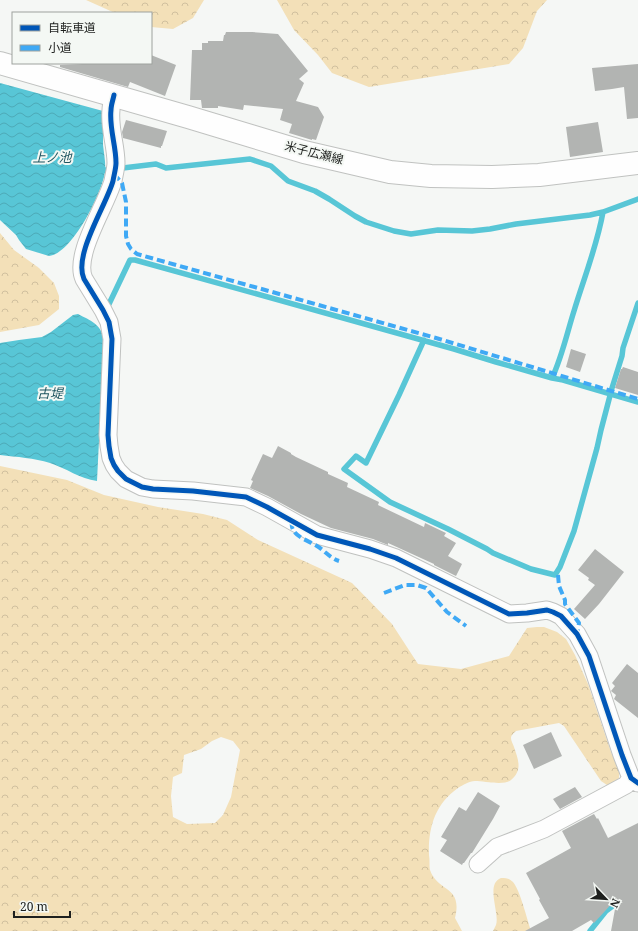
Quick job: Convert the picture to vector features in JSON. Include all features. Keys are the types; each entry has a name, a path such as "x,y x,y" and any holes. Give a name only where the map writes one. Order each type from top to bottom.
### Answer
{"main road":[{"name":"米子広瀬線","path":"0,63 296,149 390,172 431,176 492,177 539,175 638,163"}],"street":[{"path":"114,95 111,110 111,125 116,163 108,194 85,248 82,274 109,322 112,339 108,435 111,458 118,471 126,480 142,487 246,496 317,535 370,548 396,558 509,614 547,610 553,612 561,616 577,634 590,656 622,755 635,780 544,829 497,848 478,864"}],"green space":[{"path":"86,0 204,0 193,18 173,29 152,27 152,12 113,12"},
{"path":"277,0 547,0 537,11 523,48 509,64 369,87 332,73 318,55 294,30"},
{"path":"0,233 14,250 39,268 54,283 59,296 59,309 39,325 0,332"},
{"path":"0,466 67,480 104,495 227,520 258,540 352,583 392,624 418,664 461,669 509,656 527,628 544,627 557,632 566,639 588,684 619,771 619,778 611,785 607,785 601,781 564,726 559,723 516,731 513,734 511,739 517,756 518,768 515,776 508,782 499,783 475,781 466,783 450,794 438,809 434,817 429,845 430,870 438,883 453,894 457,907 455,918 462,931 0,931","holes":["221,737 233,741 240,750 231,797 223,815 215,823 187,824 173,817 171,796 173,777 182,773 184,755 201,749 212,741"]},
{"path":"501,878 510,880 516,886 531,931 493,931 497,920 493,892 496,881"}],"water":[{"name":"上ノ池","path":"0,83 103,111 105,172 103,182 92,207 76,234 58,253 49,256 26,249 16,235 0,220"},
{"name":"古堤","path":"78,314 97,326 100,329 104,339 97,481 85,478 44,461 0,455 0,343 42,337 73,315"}],"building":[{"path":"226,32 278,34 308,71 299,79 304,83 296,101 318,107 324,117 316,140 289,133 292,124 280,120 283,109 244,105 243,110 218,106 218,108 202,108 201,100 190,100 192,50 202,50 202,43 208,43 208,41 223,41"},
{"path":"152,55 176,65 165,96 130,82 128,87 60,67 60,65 152,64"},
{"path":"638,64 638,118 627,119 624,87 595,91 592,68"},
{"path":"126,120 167,131 161,148 123,138 122,132"},
{"path":"598,122 603,152 570,157 566,127"},
{"path":"571,349 586,354 580,372 566,367"},
{"path":"623,367 638,372 638,395 615,388"},
{"path":"278,446 296,457 328,472 328,474 348,483 347,487 379,502 378,505 424,527 425,523 446,533 444,536 456,543 448,556 462,564 456,576 388,543 388,545 373,539 331,528 250,488 253,481 251,480 263,454 272,458"},
{"path":"595,549 624,572 585,619 574,609 595,585 588,580 589,578 578,570"},
{"path":"627,664 638,673 638,718 614,699 616,695 611,691 615,686 612,683"},
{"path":"551,732 562,756 534,769 523,745"},
{"path":"575,787 582,797 560,809 553,799"},
{"path":"478,792 500,806 472,853 462,865 440,851 447,840 441,837 459,807 466,811"},
{"path":"594,814 597,819 598,818 608,838 638,823 638,931 611,931 617,898 594,923 591,920 572,931 525,931 549,918 526,873 571,848 562,831"}],"waterway":[{"path":"98,171 156,164 166,168 250,159 271,166 288,181 315,191 366,222 394,231 411,234 438,230 472,231 590,215 603,212 638,199"},
{"path":"552,378 562,353 594,250 603,212"},
{"path":"109,304 130,260 135,260 638,402"},
{"path":"424,340 366,463 356,456 344,469 390,502 448,529 493,553 531,569 555,575 560,567 574,531 623,348 638,303"},
{"path":"590,931 606,911 622,899"}],"marked path":[{"path":"114,174 122,183 126,202 126,236 128,244 137,254 436,338 638,399"},
{"path":"292,521 293,530 296,534 339,561"},
{"path":"558,575 559,586 565,600 565,604 579,623 577,634"},
{"path":"384,593 405,585 417,585 426,588 447,612 466,626"}],"cycle path":[{"path":"114,95 111,106 112,130 116,156 113,181 86,244 82,269 84,279 109,322 112,339 108,435 111,458 118,471 126,479 142,487 246,497 317,535 370,549 396,558 509,614 547,610 561,616 577,634 589,656 622,755 631,778 638,783"}]}
